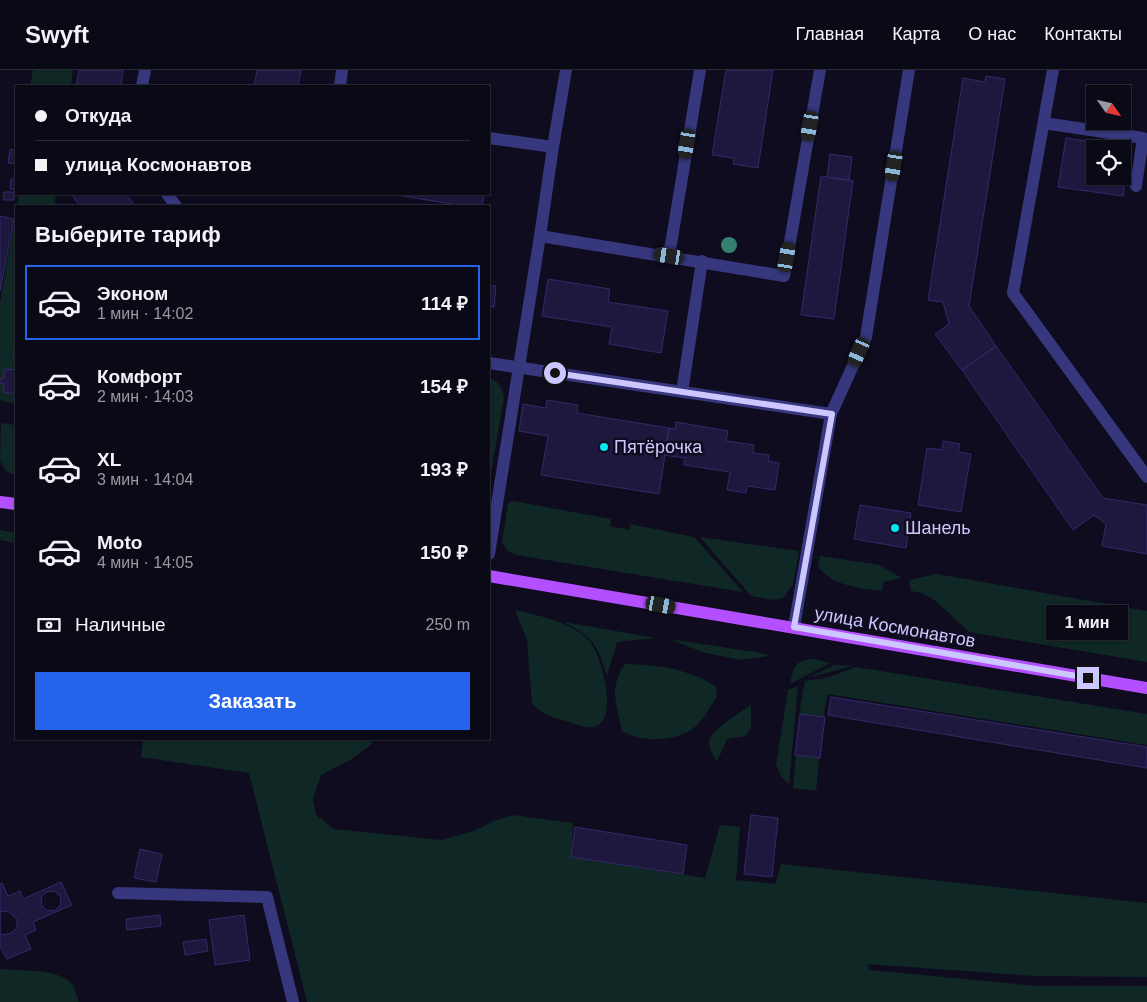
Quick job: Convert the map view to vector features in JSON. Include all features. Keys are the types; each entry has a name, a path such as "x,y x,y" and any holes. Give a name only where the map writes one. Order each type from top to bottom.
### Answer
{"main road":[{"path":"0,502 15,504"},
{"name":"улица Космонавтов","path":"490,576 1147,688"}],"lane":[{"path":"142,85 145,70"},
{"path":"340,85 342,70"},
{"path":"490,548 566,70"},
{"path":"669,256 700,70"},
{"path":"540,236 702,261 784,276 820,70"},
{"path":"794,627 832,414 866,337 909,70"},
{"path":"1053,70 1013,293 1147,477"},
{"path":"1044,123 1143,138 1136,186"},
{"path":"490,138 554,147"},
{"path":"682,392 702,261"},
{"path":"490,363 832,414"},
{"path":"118,893 267,897 294,1002"}],"green space":[{"path":"33,70 73,70 71,85 30,85"},
{"path":"19,195 56,195 55,202 58,205 17,205"},
{"path":"15,216 15,404 0,400 0,303"},
{"path":"490,378 499,385 504,397 491,473"},
{"path":"1,423 15,425 15,476 6,471 0,461"},
{"path":"513,501 611,519 610,526 630,530 630,524 694,537 743,592 516,555 507,550 502,542 508,503"},
{"path":"0,530 15,533 15,543 0,540"},
{"path":"700,537 799,551 793,584 783,598 774,600 751,596"},
{"path":"820,556 880,565 901,578 883,582 882,591 847,585 832,579 818,567"},
{"path":"937,574 1147,611 1147,662 969,632 937,602 923,593 911,591 909,580"},
{"path":"515,610 566,625 576,630 591,643 600,662 606,690 607,704 605,716 600,724 591,727 580,726 549,716 532,704 527,640"},
{"path":"564,622 656,638 617,642 607,676 593,643 582,633"},
{"path":"670,639 761,653 769,656 740,660 702,652"},
{"path":"815,659 830,663 790,684 796,665 803,661"},
{"path":"625,664 649,665 684,672 716,687 717,696 699,723 684,734 656,739 629,735 622,731 615,697 617,681"},
{"path":"835,665 852,666 807,678"},
{"path":"856,667 1147,714 1147,745 828,694 824,712 816,791 793,788 801,701 805,681 826,678"},
{"path":"798,686 789,784 782,778 776,765 788,690"},
{"path":"751,705 751,728 746,736 727,739 717,762 710,748 710,738 726,722"},
{"path":"143,740 371,740 372,744 350,760 321,775 313,799 316,815 334,829 441,840 474,831 494,821 513,815 573,823 571,857 705,878 720,825 740,827 736,880 775,884 781,864 1147,903 1147,977 1034,976 867,964 869,970 1038,986 1147,986 1147,1002 307,1002 249,773 141,757"},
{"path":"0,969 38,971 58,975 72,984 79,1002 0,1002"}],"building":[{"path":"79,70 123,70 121,85 76,85"},
{"path":"257,70 301,70 298,85 254,85"},
{"path":"726,70 773,70 758,168 733,164 734,158 712,155"},
{"path":"986,76 1005,79 969,306 996,346 962,370 935,334 949,324 943,302 928,300 963,78 985,82"},
{"path":"1066,138 1086,141 1086,185 1125,185 1123,196 1058,187"},
{"path":"10,149 15,150 15,164 8,163"},
{"path":"830,154 852,157 849,180 827,177"},
{"path":"821,176 853,181 834,319 801,315"},
{"path":"11,179 15,179 15,190 10,189"},
{"path":"4,192 14,192 14,200 3,200"},
{"path":"72,195 127,195 134,205 79,205"},
{"path":"397,195 484,195 482,205 457,205"},
{"path":"0,216 14,219 0,291"},
{"path":"548,279 610,289 608,302 668,311 661,353 609,344 612,327 542,316"},
{"path":"490,285 496,286 494,307 490,306"},
{"path":"996,346 1103,498 1147,505 1147,554 1102,546 1106,524 1094,515 1073,530 962,370"},
{"path":"5,369 15,370 15,394 3,392 4,384 0,383 0,378 3,379"},
{"path":"547,400 578,405 577,413 669,428 659,494 541,475 548,436 519,431 523,404 546,408"},
{"path":"676,422 728,431 726,441 754,445 753,453 769,455 768,461 779,463 775,490 747,486 746,493 727,490 730,472 684,465 685,458 664,455 669,428 675,429"},
{"path":"943,441 960,444 958,452 971,454 961,512 918,505 927,448 942,450"},
{"path":"860,505 911,513 906,548 854,539"},
{"path":"831,697 1147,747 1147,768 828,715"},
{"path":"800,714 825,717 820,758 795,755"},
{"path":"751,815 778,818 772,877 744,874"},
{"path":"575,827 687,845 683,874 571,857"},
{"path":"140,849 162,854 156,882 134,878"},
{"path":"61,882 72,905 33,922 36,930 25,935 31,949 7,959 0,946 0,884 2,883 8,896 20,891 23,899"},
{"path":"51,891 58,894 61,901 58,908 51,911 44,908 41,901 44,894"},
{"path":"8,911 17,919 17,928 11,933 3,935 0,934 0,912"},
{"path":"160,915 161,926 127,930 126,919"},
{"path":"244,915 250,960 215,965 209,920"},
{"path":"206,939 208,951 185,955 183,942"}],"place":[{"name":"Пятёрочка","path":"604,447"},
{"name":"Шанель","path":"895,528"}],"route":[{"path":"555,373 832,414 794,627 1088,678"}]}
